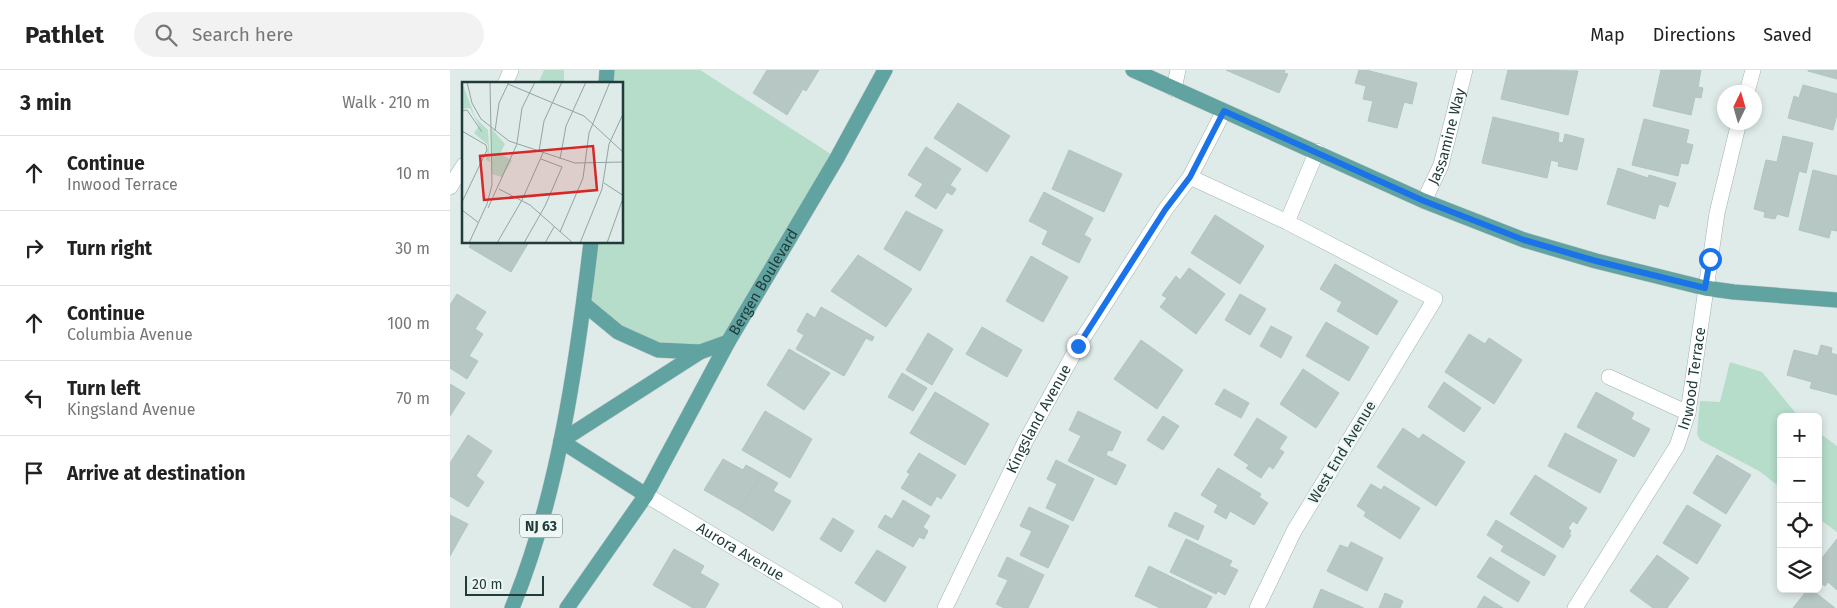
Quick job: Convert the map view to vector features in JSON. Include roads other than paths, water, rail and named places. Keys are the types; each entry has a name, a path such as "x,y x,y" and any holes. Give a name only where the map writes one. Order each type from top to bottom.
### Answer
{"main road":[{"name":"Bergen Boulevard","path":"567,608 646,495 728,342 837,158 885,70"},
{"path":"1133,70 1424,201 1524,240 1596,261 1705,288 1837,300"},
{"name":"NJ 63","path":"512,608 540,527 561,441 584,304 591,244"},
{"path":"584,304 618,332 658,350 700,352"},
{"path":"646,495 561,441 700,352 728,342"}],"street":[{"path":"506,82 511,70"},
{"path":"1174,89 1178,70"},
{"name":"Jassamine Way","path":"1424,201 1441,165 1465,70"},
{"path":"1749,85 1753,70"},
{"name":"Kingsland Avenue","path":"945,608 1025,442 1078,346 1165,210 1190,177 1224,111"},
{"name":"Inwood Terrace","path":"1575,608 1677,446 1688,413 1717,213 1737,130"},
{"path":"1190,177 1287,222 1316,151"},
{"path":"450,187 462,168"},
{"name":"West End Avenue","path":"1257,608 1294,531 1435,299 1287,222"},
{"path":"1609,377 1688,413"},
{"name":"Aurora Avenue","path":"646,495 835,608"}]}
